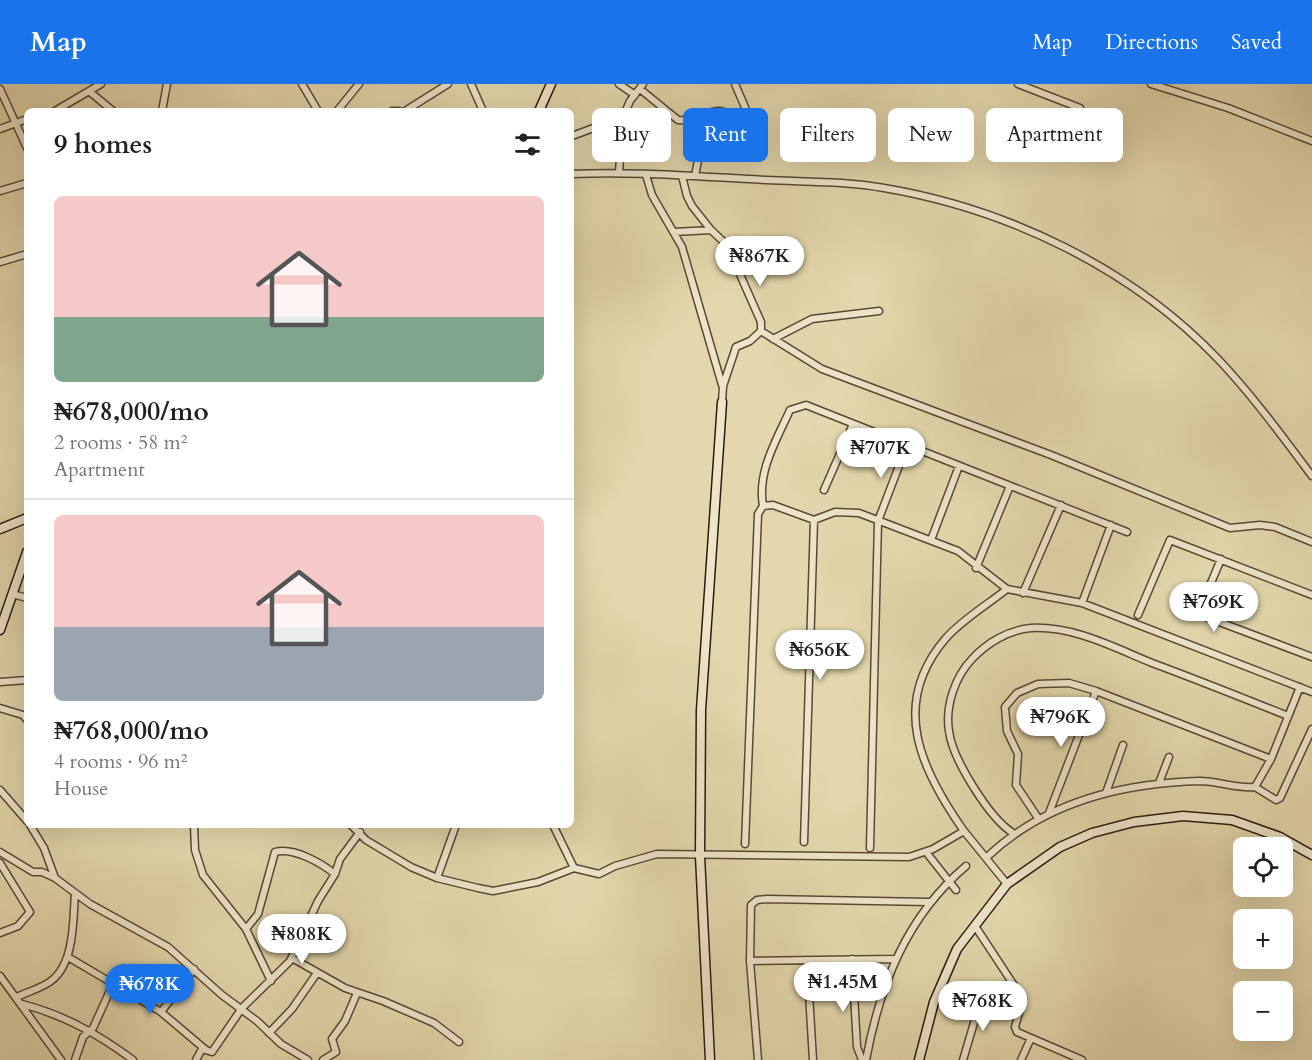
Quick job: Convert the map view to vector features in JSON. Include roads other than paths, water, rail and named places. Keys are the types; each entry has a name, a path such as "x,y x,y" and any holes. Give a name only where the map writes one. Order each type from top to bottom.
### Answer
{"street":[{"path":"61,108 101,84"},
{"path":"163,108 167,84"},
{"path":"302,84 316,108"},
{"path":"339,108 359,84"},
{"path":"410,108 448,84"},
{"path":"471,84 482,108"},
{"path":"540,108 551,84"},
{"path":"619,84 634,95"},
{"path":"735,84 745,108"},
{"path":"1018,84 1080,108"},
{"path":"1151,84 1170,87 1312,141"},
{"path":"628,108 642,86 678,120 683,121"},
{"path":"0,89 24,142"},
{"path":"90,92 109,108"},
{"path":"0,129 24,120"},
{"path":"574,135 592,129"},
{"path":"619,172 620,162"},
{"path":"695,176 698,162"},
{"path":"574,174 619,172 646,175 810,180 883,188 918,195 1008,221 1052,241 1134,289 1198,340 1245,390 1312,476"},
{"path":"646,175 652,195 682,247 723,386"},
{"path":"682,176 687,196 711,230 727,245 758,311 761,331 822,369 1051,455 1230,528 1268,526 1312,542"},
{"path":"0,191 24,184"},
{"path":"675,232 711,230"},
{"path":"0,262 24,255"},
{"path":"773,339 812,319 879,311"},
{"path":"710,1060 700,856 701,710 723,386 736,347 750,341 761,331"},
{"path":"745,844 758,514 763,506 761,491 763,476 790,410 806,405 1127,532"},
{"path":"824,489 853,424"},
{"path":"870,848 878,521 907,445"},
{"path":"931,540 959,466"},
{"path":"976,568 1010,486"},
{"path":"763,506 773,505 814,520 835,512 859,513 958,551 976,568 1007,589 1082,603 1312,692"},
{"path":"1023,592 1061,505"},
{"path":"0,529 24,519"},
{"path":"804,842 814,520"},
{"path":"1082,603 1110,525"},
{"path":"1138,615 1169,541 1312,595"},
{"path":"1221,559 1198,614 1312,657"},
{"path":"0,628 24,560"},
{"path":"1006,884 939,796 924,764 916,731 917,694 929,664 947,638 1007,589"},
{"path":"12,594 24,597"},
{"path":"1013,833 960,767 951,744 948,720 952,694 963,669 982,648 1008,633 1029,628 1071,632 1288,716"},
{"path":"0,682 24,680"},
{"path":"1038,818 1016,785 1018,754 1007,731 1005,707 1017,693 1038,684 1069,683 1096,691 1271,759"},
{"path":"1255,787 1271,759 1300,687"},
{"path":"1049,814 1096,691"},
{"path":"0,708 24,716"},
{"path":"987,857 1013,833 1038,818 1106,792 1159,783 1202,781 1255,787 1276,800 1280,798 1312,729"},
{"path":"1106,792 1123,745"},
{"path":"1159,783 1169,758"},
{"path":"0,790 24,818"},
{"path":"919,1060 934,1002 949,964 1006,884 1060,847 1092,833 1134,822 1183,816 1232,820 1280,837 1312,855"},
{"path":"32,828 44,848 55,878"},
{"path":"194,828 195,850 203,874 246,929 271,981"},
{"path":"355,828 366,840 405,864 437,878 493,891 544,881 574,868 599,874 605,873 615,866 657,854 891,858 926,852 964,831"},
{"path":"437,878 455,828"},
{"path":"554,828 574,868"},
{"path":"68,957 114,982 161,1012 206,1050 212,1052 241,1010 292,958 318,900 335,874 342,854 360,832"},
{"path":"0,852 33,872 42,872 55,878 90,904 160,942 281,1044 308,1060"},
{"path":"246,929 258,914 275,852 298,855 326,867 335,874"},
{"path":"926,852 956,890"},
{"path":"0,863 30,912 18,926 0,933"},
{"path":"866,1060 873,1022 894,959 929,902 949,880 966,866"},
{"path":"17,997 51,981 68,957 75,892"},
{"path":"758,1060 750,961 751,905 757,900 929,902"},
{"path":"975,926 1021,995 1023,1004 1015,1029 1082,1060"},
{"path":"292,958 357,993 383,1001 434,1023 459,1042"},
{"path":"750,961 894,959"},
{"path":"807,960 813,1060"},
{"path":"852,960 858,1047 862,1060"},
{"path":"161,1012 194,969"},
{"path":"269,1033 295,1006 317,973"},
{"path":"0,975 61,1060"},
{"path":"75,1060 83,1036 90,1029 114,982"},
{"path":"324,1060 336,1052 332,1040 345,1021 357,993"},
{"path":"963,1060 981,999"},
{"path":"22,1004 49,1012 90,1029 133,1060"},
{"path":"1021,1060 1031,1038"},
{"path":"196,1060 202,1049 206,1050"}]}
